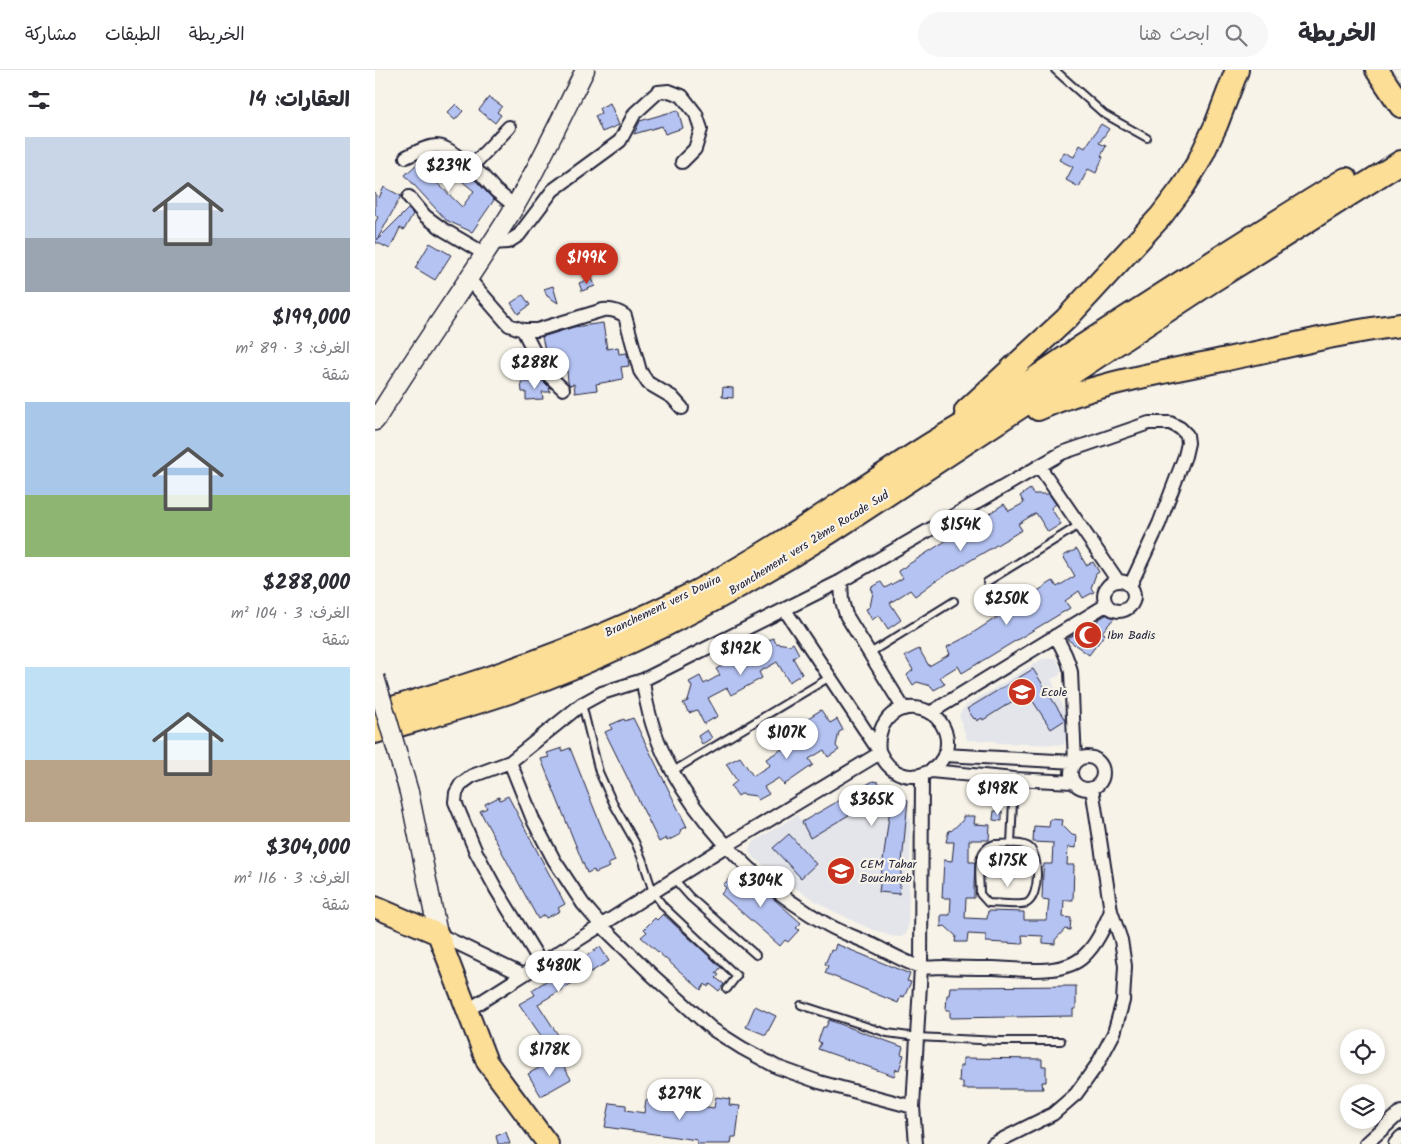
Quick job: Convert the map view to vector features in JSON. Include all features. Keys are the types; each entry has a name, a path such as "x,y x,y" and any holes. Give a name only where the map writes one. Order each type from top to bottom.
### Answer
{"highway":[{"path":"929,456 1066,319 1161,216 1183,187 1197,163 1216,125 1237,70"},
{"path":"1377,70 1401,106"},
{"path":"929,456 974,419 1285,216 1401,145"},
{"path":"929,456 1401,162"},
{"path":"929,456 1066,396 1117,383 1280,348 1401,325"},
{"name":"Branchement vers Douira","path":"375,713 474,684 548,658 615,630 694,593 737,570 798,532 929,456"},
{"name":"Branchement vers 2ème Rocade Sud","path":"375,732 509,692 640,638 718,600 773,568 929,456"}],"main road":[{"path":"375,421 406,370 489,248 515,206 585,70"},
{"path":"375,677 409,792 438,934 487,1062 548,1144"},
{"path":"375,907 438,934"}],"street":[{"path":"409,197 425,216 444,230 489,248 508,242 519,235 553,190 620,141 635,113 658,92 669,91 683,96 696,114 701,128 695,149 682,162"},
{"path":"471,167 509,127"},
{"path":"406,157 426,147 439,145 481,175 496,191 515,206"},
{"path":"468,278 509,325 523,330 537,330 603,310 611,309 619,312 625,316 640,371 648,383 672,397 681,408"},
{"path":"523,330 544,371 563,389"},
{"path":"541,963 495,890 475,852 455,802 456,793 461,784 471,776 510,762 582,704 602,693 643,680 841,581 1062,453 1149,423 1170,423 1180,428 1187,435 1188,443 1185,456 1159,524 1130,586"},
{"path":"1039,466 1118,581"},
{"path":"841,581 842,601 846,615 904,708"},
{"path":"1113,582 1127,583 1130,586 1134,599 1129,607 1120,611 1114,611 1106,605 1105,589 1113,582"},
{"path":"930,713 1106,605"},
{"path":"785,610 879,752 883,761 900,774 911,776 927,773 1073,782 1082,788 1092,788 1097,785 1102,776 1101,766 1089,757 1075,762 944,755"},
{"path":"1055,636 1068,659 1071,672 1075,762 1071,772 1073,782"},
{"path":"643,680 646,704 656,733 673,770 699,814 726,846 762,878 797,905 821,920 921,967 1038,970 1074,964 1085,956 1095,942 1111,911"},
{"path":"879,752 878,740 880,729 886,720 904,708 922,709 939,721 945,731 947,744 939,764 927,773"},
{"path":"468,1010 726,846 879,752"},
{"path":"510,762 534,822 554,860 583,904 601,925 712,1029 777,1067 810,1079 913,1107"},
{"path":"916,1144 913,1107 921,967 927,773"},
{"path":"993,1144 1053,1114 1076,1094 1097,1065 1114,1033 1123,1002 1125,966 1121,940 1111,911 1092,788"},
{"path":"438,934 523,975"},
{"path":"1366,1144 1401,1112"},
{"path":"1395,1144 1401,1137"}],"lane":[{"path":"1055,70 1104,114 1147,138"},
{"path":"987,582 1079,525"},
{"path":"870,653 954,601"},
{"path":"673,770 830,677"},
{"path":"582,704 599,772 614,805 635,842 653,892 664,907 737,976 727,989"},
{"path":"1011,844 1014,779"},
{"path":"1011,844 1024,844 1035,853 1037,859 1035,893 1025,904 988,903 980,894 980,858 988,845 1011,844"},
{"path":"674,879 690,897 756,955"},
{"path":"801,1005 887,1033 917,1037 1000,1041 1061,1041"}],"shaded area":[{"name":"Ecole","path":"1056,658 1061,670 1059,676 1051,679 1066,715 1068,733 1063,745 967,740 959,715 965,706 1042,659"},
{"name":"CEM Tahar Bouchareb","path":"873,781 878,782 881,786 892,786 897,791 899,797 905,798 908,802 907,814 911,818 908,925 906,934 901,937 891,936 868,928 827,908 792,886 753,857 749,851 752,843 797,815 802,822"}],"building":[{"path":"489,97 502,106 497,112 501,115 495,123 479,110"},
{"path":"610,103 619,125 602,132 595,116 601,113 599,108"},
{"path":"456,104 463,111 455,120 447,113"},
{"path":"678,110 683,128 665,134 662,126 634,134 640,121"},
{"path":"1101,124 1109,129 1099,143 1106,146 1101,156 1103,157 1096,173 1088,169 1079,187 1066,180 1073,167 1059,160 1064,152 1074,157 1080,145 1085,148"},
{"path":"435,154 443,156 453,164 436,182 462,207 474,191 463,182 469,175 494,200 472,232 446,220 405,175 419,162 417,161"},
{"path":"384,187 401,196 377,240 408,209 413,214 404,230 400,228 390,249 376,242 375,245 375,223 378,217 375,215 375,193 379,198"},
{"path":"430,243 451,255 435,280 415,268"},
{"path":"592,278 595,286 582,291 579,283"},
{"path":"553,286 558,303 547,296 544,289"},
{"path":"523,295 530,305 518,314 511,303"},
{"path":"603,323 607,349 618,347 619,354 627,353 629,366 621,367 623,379 596,384 597,390 575,393 574,384 570,385 568,382 565,368 554,369 551,366 547,359 542,337 574,327"},
{"path":"543,381 549,387 550,392 542,392 543,399 526,400 526,392 522,392 521,382"},
{"path":"723,387 733,388 733,398 722,397"},
{"path":"1030,489 1033,494 1049,494 1056,504 1051,508 1061,524 1048,532 1036,513 1018,524 1022,530 934,582 915,596 910,590 890,603 901,620 888,629 879,615 872,620 866,609 870,607 873,592 871,588 881,582 885,588 903,578 898,571 1004,504 1009,511 1024,503 1020,496"},
{"path":"1077,549 1086,565 1093,562 1099,572 1096,574 1091,588 1094,592 1083,598 1079,591 1065,601 1070,608 962,673 958,666 940,677 945,684 934,690 931,686 917,682 913,685 907,675 913,670 905,656 919,649 929,666 950,654 947,647 968,636 1053,581 1057,587 1075,576 1063,556"},
{"path":"1111,612 1116,616 1102,632 1105,634 1089,655 1067,639 1091,624 1094,625 1099,619"},
{"path":"773,638 776,643 790,645 793,643 799,654 793,658 802,674 789,682 777,662 759,672 762,678 731,695 727,688 708,698 718,716 704,724 697,710 689,713 683,703 688,701 692,687 689,682 700,676 704,684 720,675 716,669 746,652 751,659 766,651 763,644"},
{"path":"1033,669 1065,720 1051,729 1027,692 983,720 982,718 977,721 974,719 967,709"},
{"path":"821,710 830,723 837,719 843,730 839,732 836,746 839,750 828,757 824,750 809,759 813,765 784,785 779,778 764,787 769,794 758,800 756,796 741,794 738,796 731,786 737,781 726,764 740,757 753,776 770,765 766,759 787,746 797,741 801,747 819,736 808,718"},
{"path":"633,718 687,827 680,830 681,834 667,841 666,838 659,842 605,732 612,729 610,725 624,719 625,721"},
{"path":"707,730 712,738 702,744 698,736"},
{"path":"562,748 562,751 570,748 615,861 608,864 610,867 595,873 594,870 587,873 541,759 549,757 547,753"},
{"path":"873,781 878,782 880,785 892,786 900,797 908,800 899,894 879,892 890,808 874,800 810,838 802,822"},
{"path":"508,796 565,904 558,908 560,911 546,918 544,915 538,919 480,811 487,808 485,804 499,797 500,800"},
{"path":"994,811 1002,811 1002,821 993,820"},
{"path":"963,816 975,816 974,824 990,825 989,840 969,840 969,862 975,862 974,898 966,898 965,918 987,919 988,911 1024,912 1024,920 1047,920 1049,900 1042,899 1043,873 1044,864 1052,864 1053,843 1033,842 1034,826 1049,827 1050,819 1063,820 1062,825 1072,835 1077,836 1076,848 1068,847 1067,865 1074,865 1073,900 1064,900 1063,917 1071,918 1070,930 1065,929 1055,940 1055,944 1043,943 1043,936 1022,935 1023,944 986,942 986,935 968,934 967,942 955,942 956,936 945,926 941,927 941,915 950,915 951,898 942,898 944,860 952,861 954,842 946,842 949,830 951,831 963,820"},
{"path":"789,834 816,864 801,878 773,848"},
{"path":"741,870 801,923 796,928 799,930 788,942 785,940 780,946 721,894 726,888 723,885"},
{"path":"663,914 721,967 716,973 719,975 716,978 724,984 719,991 710,984 708,987 705,984 701,990 641,937 647,932 644,929 655,918 657,920"},
{"path":"836,944 910,974 907,981 911,982 904,997 901,996 898,1003 825,973 828,966 825,964 831,950 834,951"},
{"path":"600,947 609,961 538,1004 560,1038 557,1040 560,1044 551,1050 519,1004 535,995 532,990"},
{"path":"1076,986 1076,1009 1073,1009 1073,1016 950,1018 950,1010 946,1010 947,995 949,995 950,987"},
{"path":"755,1006 776,1016 766,1035 746,1027"},
{"path":"829,1020 903,1047 901,1054 904,1055 899,1070 896,1069 894,1076 818,1049 821,1043 818,1041 823,1027 826,1027"},
{"path":"558,1057 571,1079 541,1096 528,1074"},
{"path":"963,1058 1042,1059 1042,1066 1046,1066 1046,1082 1042,1082 1043,1089 963,1089 963,1082 959,1082 960,1066 963,1066"},
{"path":"716,1097 730,1099 729,1105 740,1106 736,1137 732,1137 731,1144 697,1144 697,1140 605,1127 610,1103 626,1105 626,1110 644,1113 646,1100 667,1103 668,1101 714,1108"},
{"path":"506,1132 510,1144 498,1144 496,1136"}],"place":[{"name":"Ibn Badis","path":"1088,635"},
{"name":"Ecole","path":"1022,692"},
{"name":"CEM Tahar Bouchareb","path":"841,871"}]}
